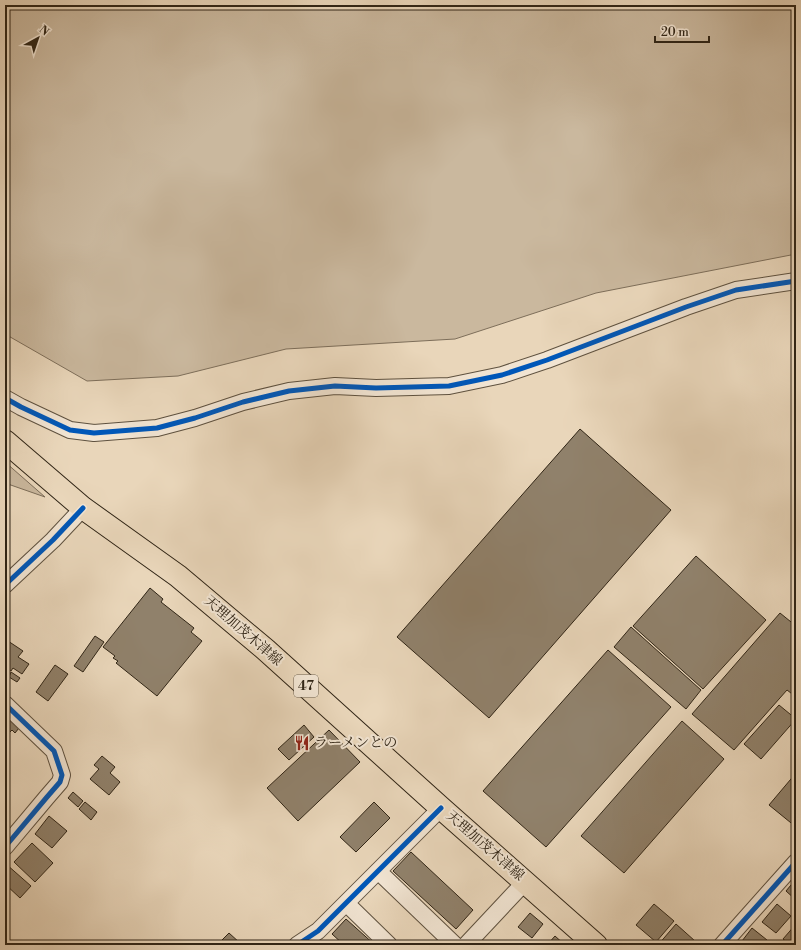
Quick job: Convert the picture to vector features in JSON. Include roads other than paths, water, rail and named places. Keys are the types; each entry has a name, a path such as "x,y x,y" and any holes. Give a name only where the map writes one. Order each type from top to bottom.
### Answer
{"main road":[{"name":"天理加茂木津線","path":"5,441 83,508 178,576 266,650 596,945"}],"street":[{"path":"5,398 20,407 70,430 94,432 158,428 195,418 243,402 288,391 335,386 376,388 449,386 502,375 547,360 686,307 736,290 796,281"},
{"path":"5,585 53,540 83,508"},
{"path":"5,704 54,751 62,775 60,782 5,848"},
{"path":"297,945 318,931 441,808"},
{"path":"722,945 796,862"},
{"path":"378,871 455,945"},
{"path":"466,945 525,882"},
{"path":"346,903 389,945"}],"place":[{"name":"ラーメンとの","path":"302,743"}]}
